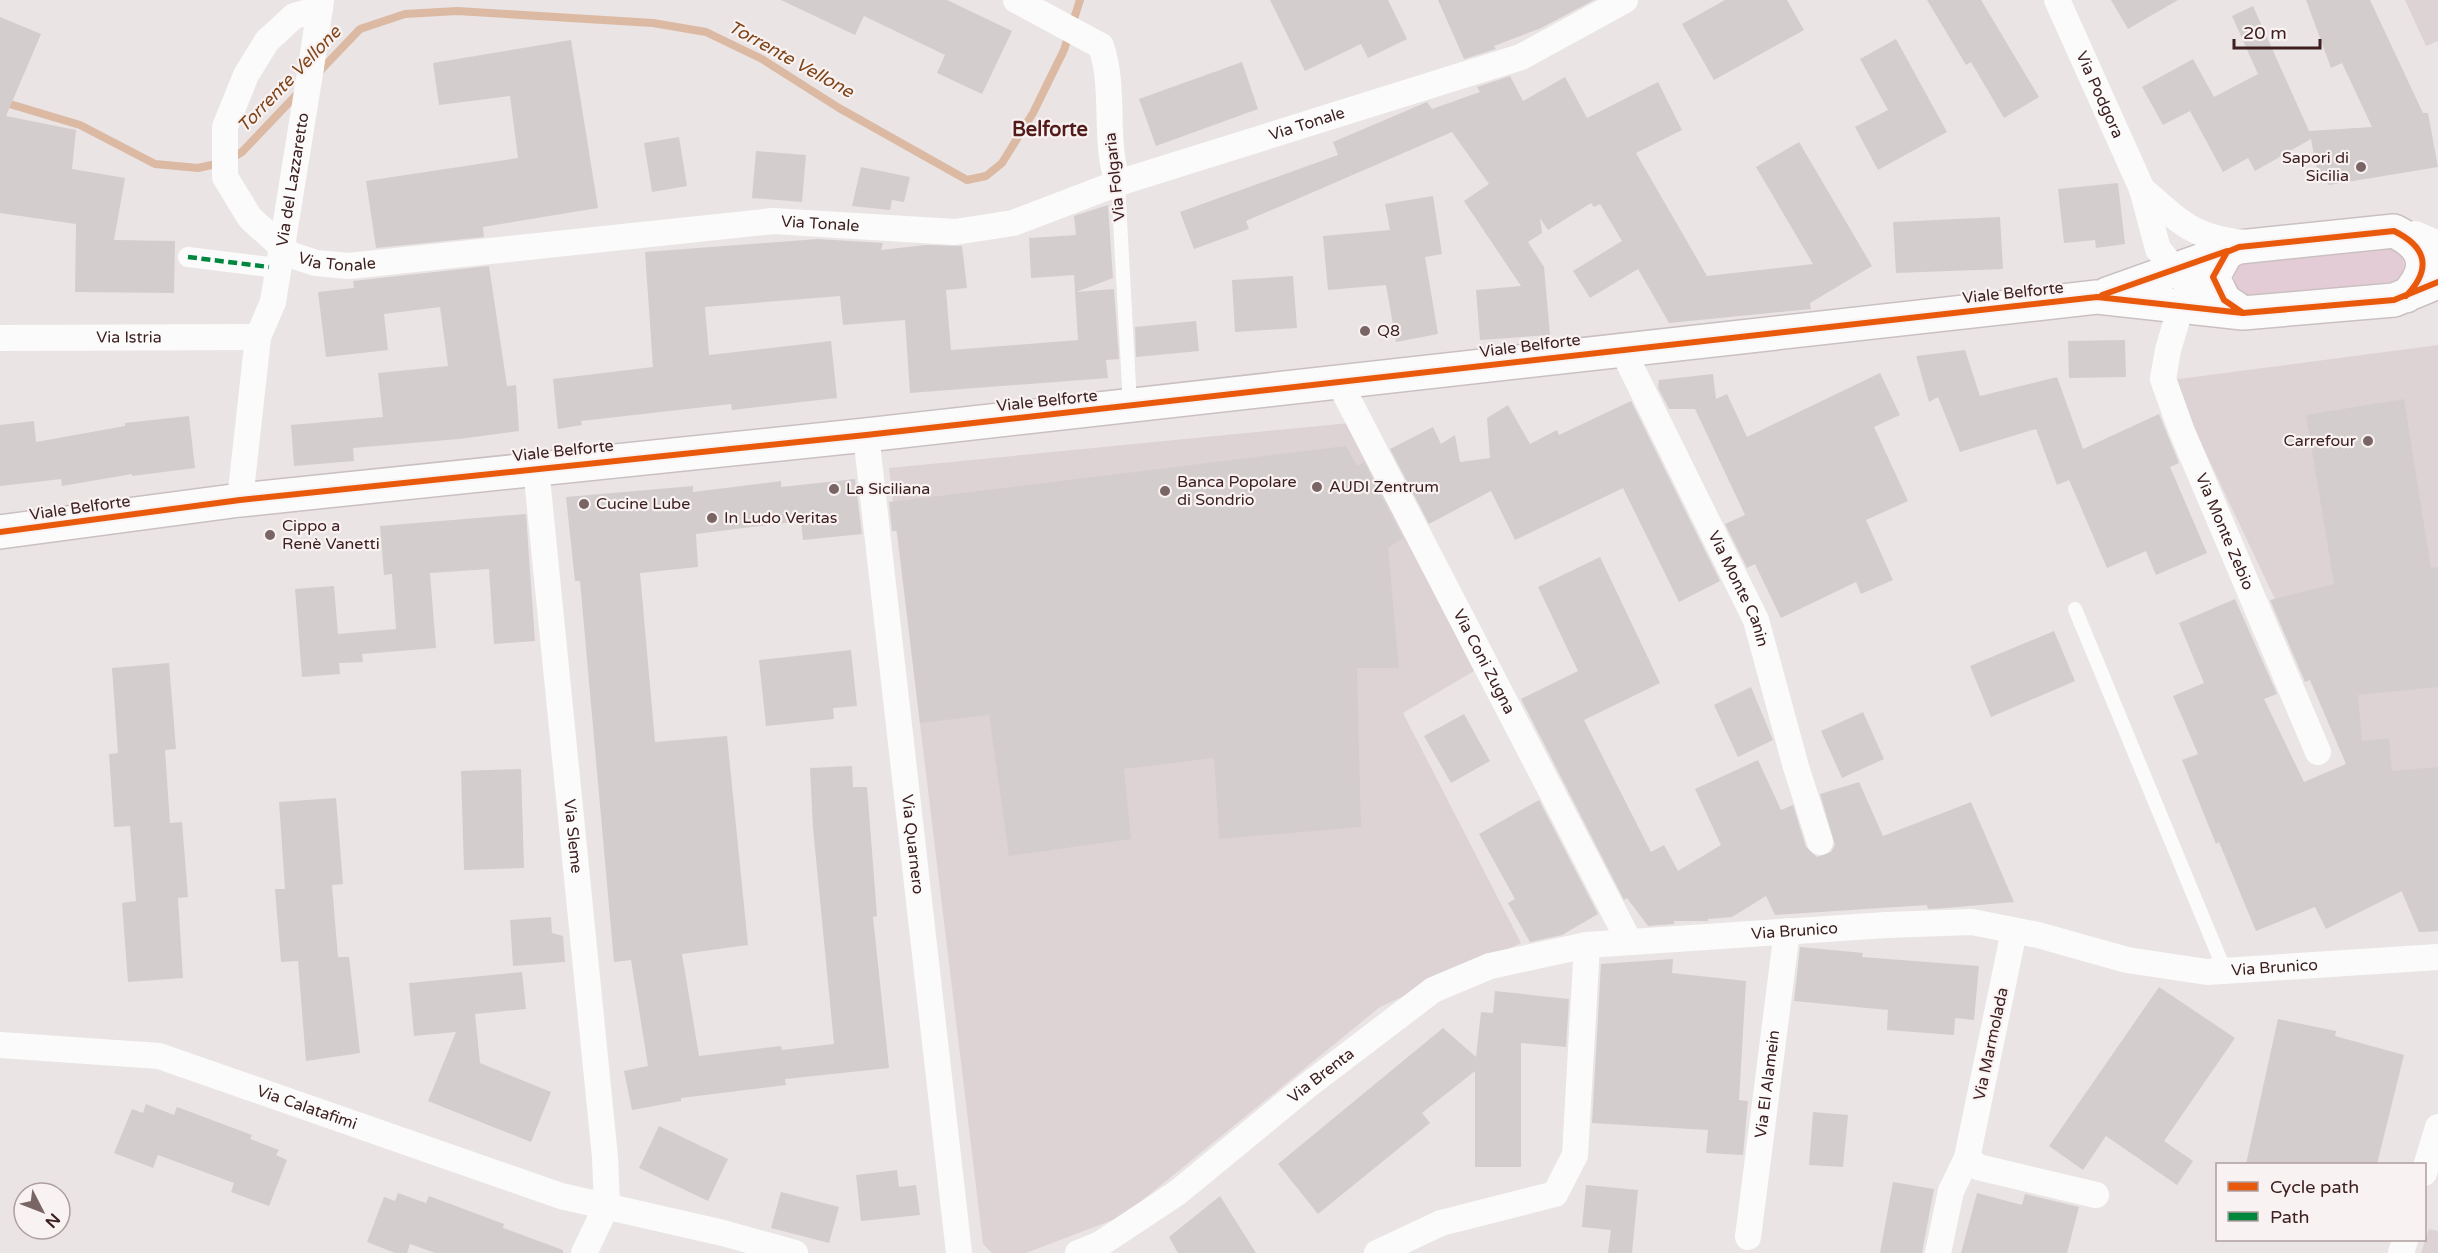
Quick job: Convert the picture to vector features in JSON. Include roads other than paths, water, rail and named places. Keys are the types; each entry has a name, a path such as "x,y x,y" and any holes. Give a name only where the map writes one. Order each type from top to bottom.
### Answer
{"main road":[{"name":"Viale Belforte","path":"2097,297 2248,245 2421,237"},
{"path":"2400,298 2423,271 2422,259 2412,240 2421,237"},
{"path":"2231,312 2216,288 2213,277 2227,252 2248,245"},
{"path":"2400,298 2438,282"},
{"name":"Viale Belforte","path":"0,532 240,500 866,435 2097,297 2231,312 2400,298"}],"street":[{"name":"Via Folgaria","path":"1016,0 1101,46 1107,62 1111,164 1118,183"},
{"name":"Via Tonale","path":"320,4 294,16 267,41 246,75 225,127 225,177 250,218 291,255 316,263 349,266 773,221 955,232 1013,223 1118,183 1521,57 1625,0"},
{"name":"Via Podgora","path":"2057,0 2142,189 2158,249 2194,293 2231,312"},
{"name":"Via del Lazzaretto","path":"240,500 258,337 273,302 320,4"},
{"name":"Via Podgora","path":"2142,189 2180,222 2197,233 2218,241 2248,245"},
{"path":"188,257 269,267"},
{"path":"2400,298 2432,299 2438,302"},
{"name":"Via Monte Zebio","path":"2181,306 2168,350 2163,379 2181,429 2318,752"},
{"name":"Via Istria","path":"0,338 258,337"},
{"name":"Via Monte Canin","path":"1622,349 1756,620 1796,767 1820,842"},
{"name":"Via Coni Zugna","path":"1339,382 1629,941"},
{"name":"Via Quarnero","path":"866,435 959,1253"},
{"name":"Via Sleme","path":"536,468 603,1134 607,1205"},
{"name":"Via Brunico","path":"1587,945 1787,931 1972,922 2127,960 2206,972 2438,957"},
{"name":"Via El Alamein","path":"1748,1237 1787,931"},
{"name":"Via Marmolada","path":"1938,1253 1951,1191 1967,1158 2014,931"},
{"path":"1377,1253 1441,1223 1555,1194 1575,1155 1587,945"},
{"name":"Via Brenta","path":"1078,1253 1100,1244 1177,1193 1306,1086 1433,990 1490,966 1587,945"},
{"name":"Via Calatafimi","path":"0,1045 159,1056 561,1196 607,1205 795,1253"},
{"path":"2426,1166 2438,1127"},
{"path":"1967,1158 1978,1167 2096,1195"},
{"path":"584,1253 607,1205"}],"lane":[{"name":"Via Folgaria","path":"1118,183 1130,405"},
{"path":"2075,609 2225,971"}],"waterway":[{"name":"Torrente Vellone","path":"318,73 360,29 405,14 457,11 653,23 706,32 762,59 839,108 967,180 986,176 1002,163 1033,113 1064,50 1080,0"},
{"name":"Torrente Vellone","path":"0,101 80,125 155,164 198,168 225,162 242,152 300,91"}],"place":[{"name":"Sapori di Sicilia","path":"2361,167"},
{"name":"Q8","path":"1365,331"},
{"name":"Carrefour","path":"2368,441"},
{"name":"AUDI Zentrum","path":"1317,487"},
{"name":"La Siciliana","path":"834,489"},
{"name":"Banca Popolare di Sondrio","path":"1165,491"},
{"name":"Cucine Lube","path":"584,504"},
{"name":"In Ludo Veritas","path":"712,518"},
{"name":"Cippo a Renè Vanetti","path":"270,535"}],"district":[{"name":"Belforte","path":"1050,130"}]}
